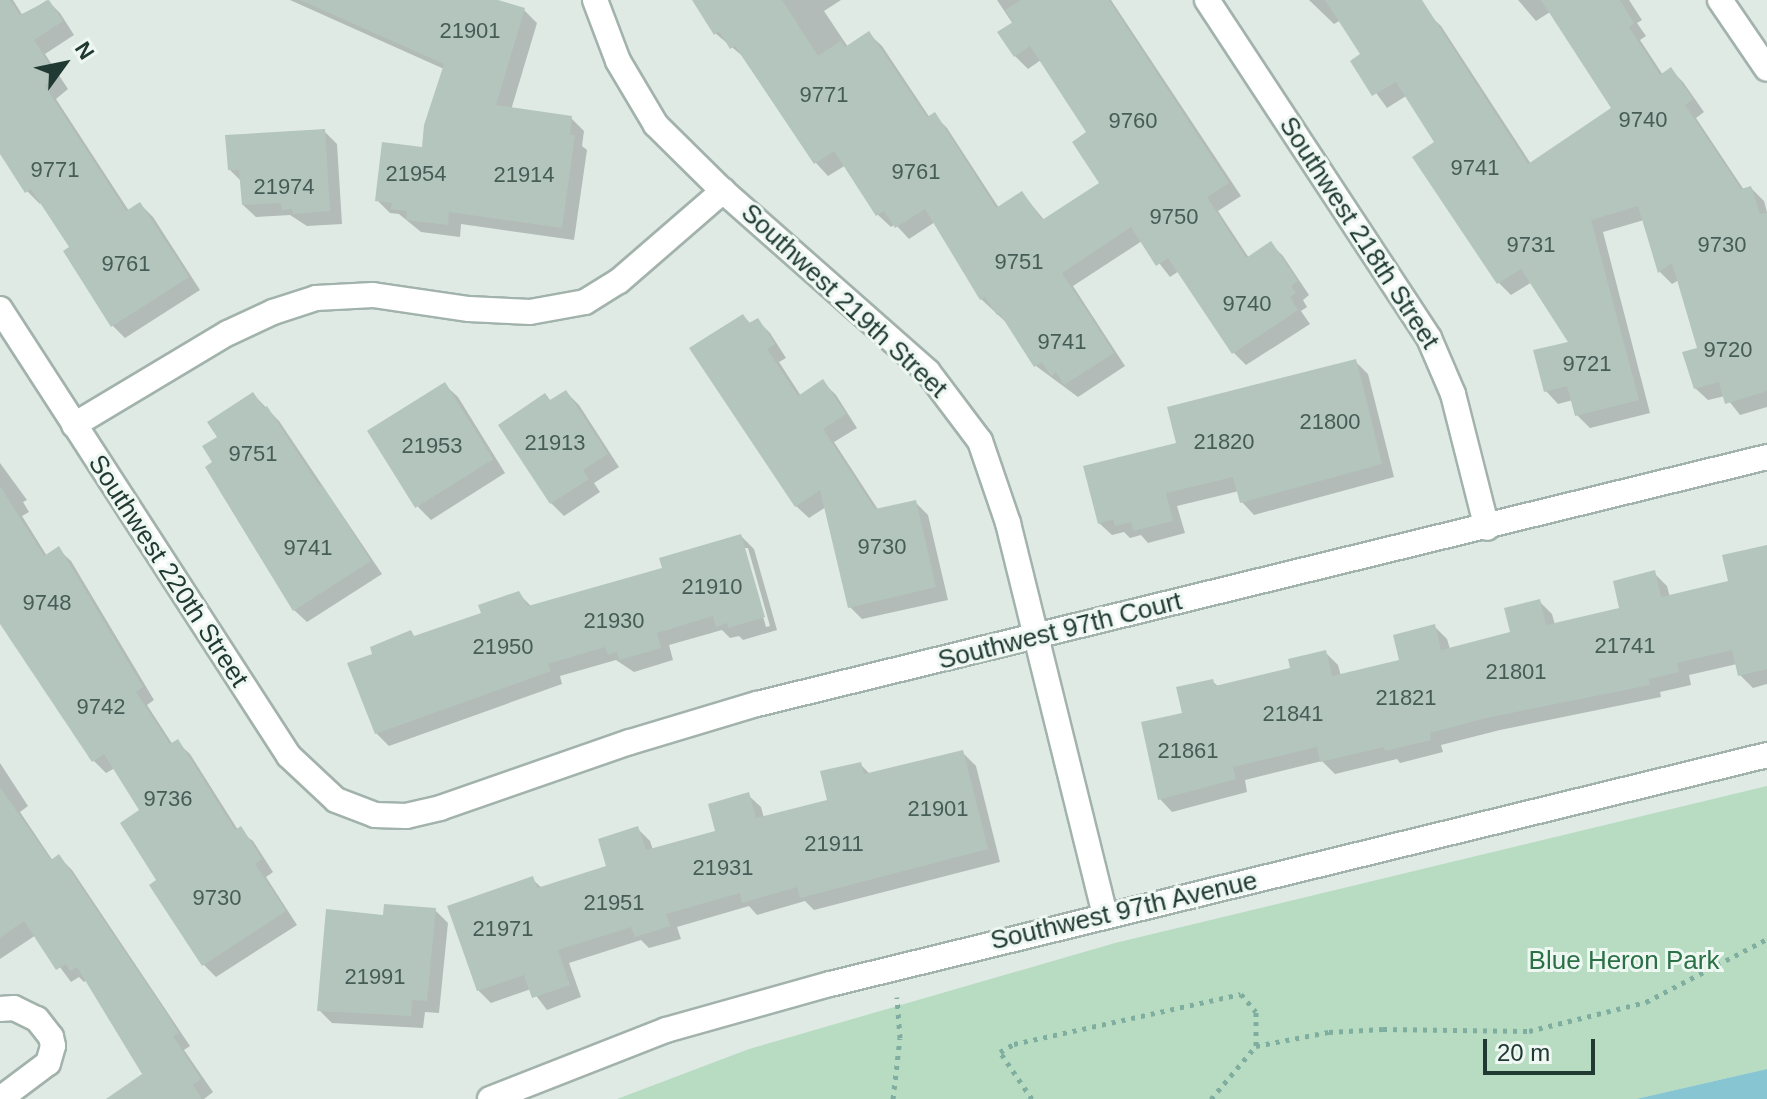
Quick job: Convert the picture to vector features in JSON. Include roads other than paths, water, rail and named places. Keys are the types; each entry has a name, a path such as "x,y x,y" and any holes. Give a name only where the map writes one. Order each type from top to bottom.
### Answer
{"street":[{"name":"Southwest 219th Street","path":"595,0 618,61 640,101 676,146 928,372 971,426 999,489 1105,914"},
{"name":"Southwest 218th Street","path":"1207,0 1429,338 1453,394 1487,528"},
{"path":"1720,0 1767,69"},
{"path":"74,425 238,328 316,298 373,295 469,309 530,312 585,302 619,281 723,191"},
{"name":"Southwest 220th Street","path":"0,309 289,756 319,787 359,811"},
{"name":"Southwest 97th Court","path":"359,811 390,816 420,814 721,715 1767,457"},
{"name":"Southwest 97th Avenue","path":"490,1099 666,1030 891,968 1767,755"},
{"path":"0,1009 14,1008 37,1019 51,1037 53,1046 48,1063 0,1099"}],"water":[{"path":"1767,1069 1767,1099 1636,1099 1732,1077"}],"park label":[{"name":"Blue Heron Park","path":"1624,961"}]}
